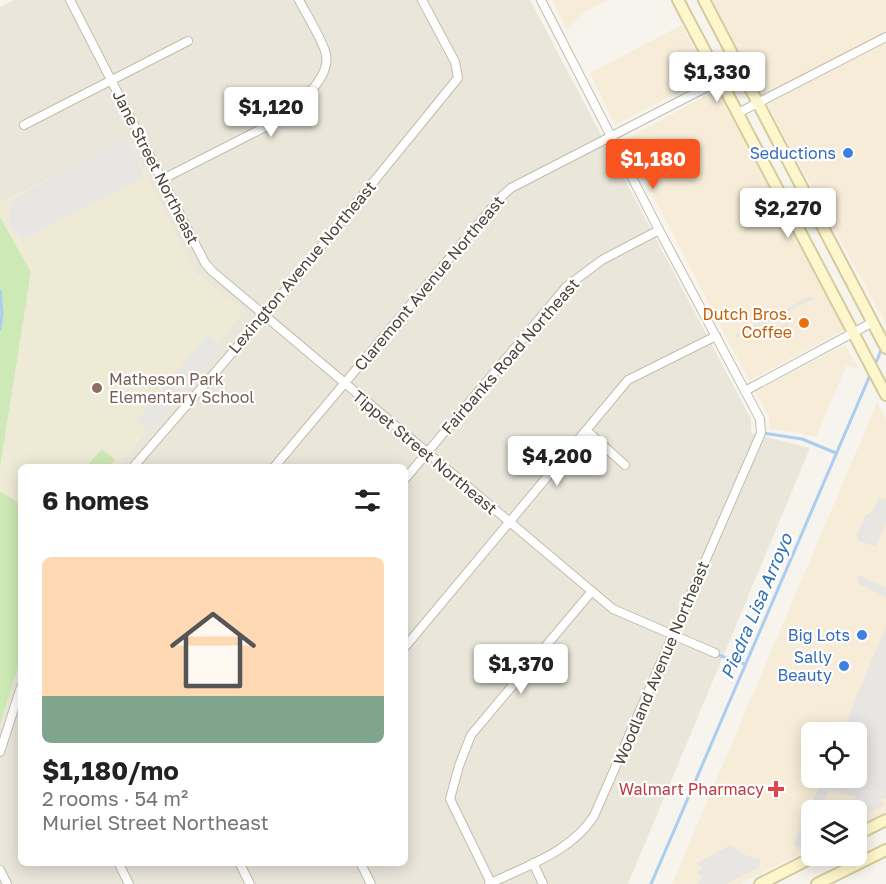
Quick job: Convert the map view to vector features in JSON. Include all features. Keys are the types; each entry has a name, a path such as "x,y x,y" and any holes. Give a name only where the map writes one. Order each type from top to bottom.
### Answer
{"main road":[{"path":"678,0 886,395"},
{"path":"704,0 886,348"},
{"path":"867,830 886,820"},
{"path":"818,884 886,850"},
{"path":"760,884 801,863"}],"street":[{"name":"Jane Street Northeast","path":"70,0 205,263 264,316"},
{"path":"163,179 285,115 318,81 327,67 326,54 299,0"},
{"name":"Lexington Avenue Northeast","path":"136,464 264,316 458,78 455,62 422,0"},
{"name":"Woodland Avenue Northeast","path":"490,883 567,845 585,831 594,816 761,433 760,419 540,0"},
{"path":"738,113 886,37"},
{"path":"24,125 188,41"},
{"name":"Claremont Avenue Northeast","path":"277,464 501,196 511,188 740,70"},
{"name":"Fairbanks Road Northeast","path":"408,475 566,287 602,260 659,230"},
{"name":"Tippet Street Northeast","path":"264,316 613,609 715,654"},
{"path":"745,391 873,322"},
{"path":"408,643 628,380 716,336"},
{"path":"587,431 625,465"},
{"path":"490,883 450,799 459,766 471,735 592,591"},
{"path":"0,752 18,696"},
{"path":"533,863 543,884"},
{"path":"120,866 129,884"},
{"path":"241,866 250,884"},
{"path":"362,866 371,884"},
{"path":"0,870 7,884"}],"shaded area":[{"path":"14,0 530,0 751,419 751,433 810,448 628,884 0,884 0,725 18,667 18,866 408,866 408,464 120,464 244,310 195,273 129,139 0,203 0,7"},
{"path":"552,0 608,0 585,12 567,30"},
{"path":"712,0 886,0 886,324 810,184"},
{"path":"682,25 708,77 615,125 590,73"},
{"path":"717,90 844,330 749,381 624,140"},
{"path":"127,138 137,156 144,177 24,239 12,228 9,221 10,210 14,205 11,200"},
{"name":"Matheson Park Elementary School","path":"129,139 195,273 244,310 120,464 18,464 18,503 0,491 0,468 31,272 0,217 0,203"},
{"path":"811,296 813,299 737,338 735,335"},
{"path":"787,323 791,330 773,338 769,332"},
{"path":"208,334 222,346 149,432 136,421"},
{"path":"845,345 859,369 846,366 816,437 793,431 770,429 769,416 755,392"},
{"path":"877,403 886,419 886,811 867,821 867,800 801,800 801,853 740,884 672,884"},
{"path":"879,498 886,500 886,522 876,547 858,540 857,534 865,516 873,511"},
{"path":"858,575 886,588 886,597 858,584"},
{"path":"886,626 886,798 881,800 884,805 867,814 867,800 854,800 855,797 830,790 824,800 814,800 819,788 867,788 867,722 846,722"},
{"path":"801,827 801,848 793,845"},
{"path":"731,845 747,856 760,859 760,867 726,884 697,884 703,877 695,872 702,869 696,863"}],"green space":[{"path":"0,217 31,272 0,468"},
{"path":"102,449 115,460 112,464 89,464"},
{"path":"0,491 18,503 18,667 0,725"}],"waterway":[{"path":"0,291 2,313 0,329"},
{"name":"Piedra Lisa Arroyo","path":"874,367 882,348"},
{"name":"Piedra Lisa Arroyo","path":"651,884 871,373"},
{"path":"763,433 802,439 836,453"},
{"path":"715,654 745,664"}],"place":[{"name":"Seductions","path":"848,153"},
{"name":"Dutch Bros. Coffee","path":"804,323"},
{"name":"Matheson Park Elementary School","path":"97,388"},
{"name":"Big Lots","path":"862,635"},
{"name":"Sally Beauty","path":"844,666"},
{"name":"Walmart Pharmacy","path":"776,789"}]}
